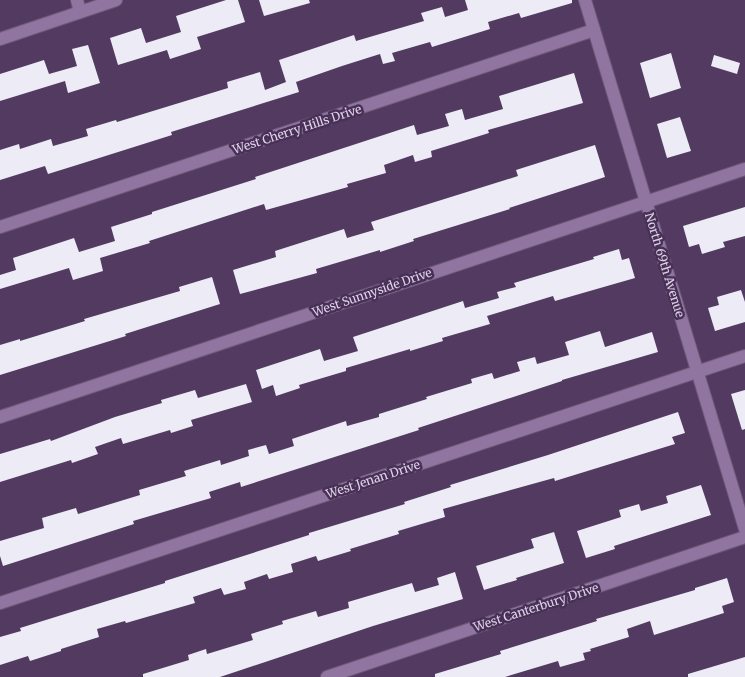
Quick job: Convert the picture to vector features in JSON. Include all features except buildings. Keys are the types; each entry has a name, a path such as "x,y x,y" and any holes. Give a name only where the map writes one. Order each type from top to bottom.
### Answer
{"street":[{"path":"0,39 78,6 116,0"},
{"name":"North 69th Avenue","path":"585,0 745,530"},
{"name":"West Cherry Hills Drive","path":"0,227 594,30"},
{"name":"West Sunnyside Drive","path":"0,417 745,169"},
{"name":"West Jenan Drive","path":"0,603 745,356"},
{"name":"West Canterbury Drive","path":"327,677 745,538"}]}
